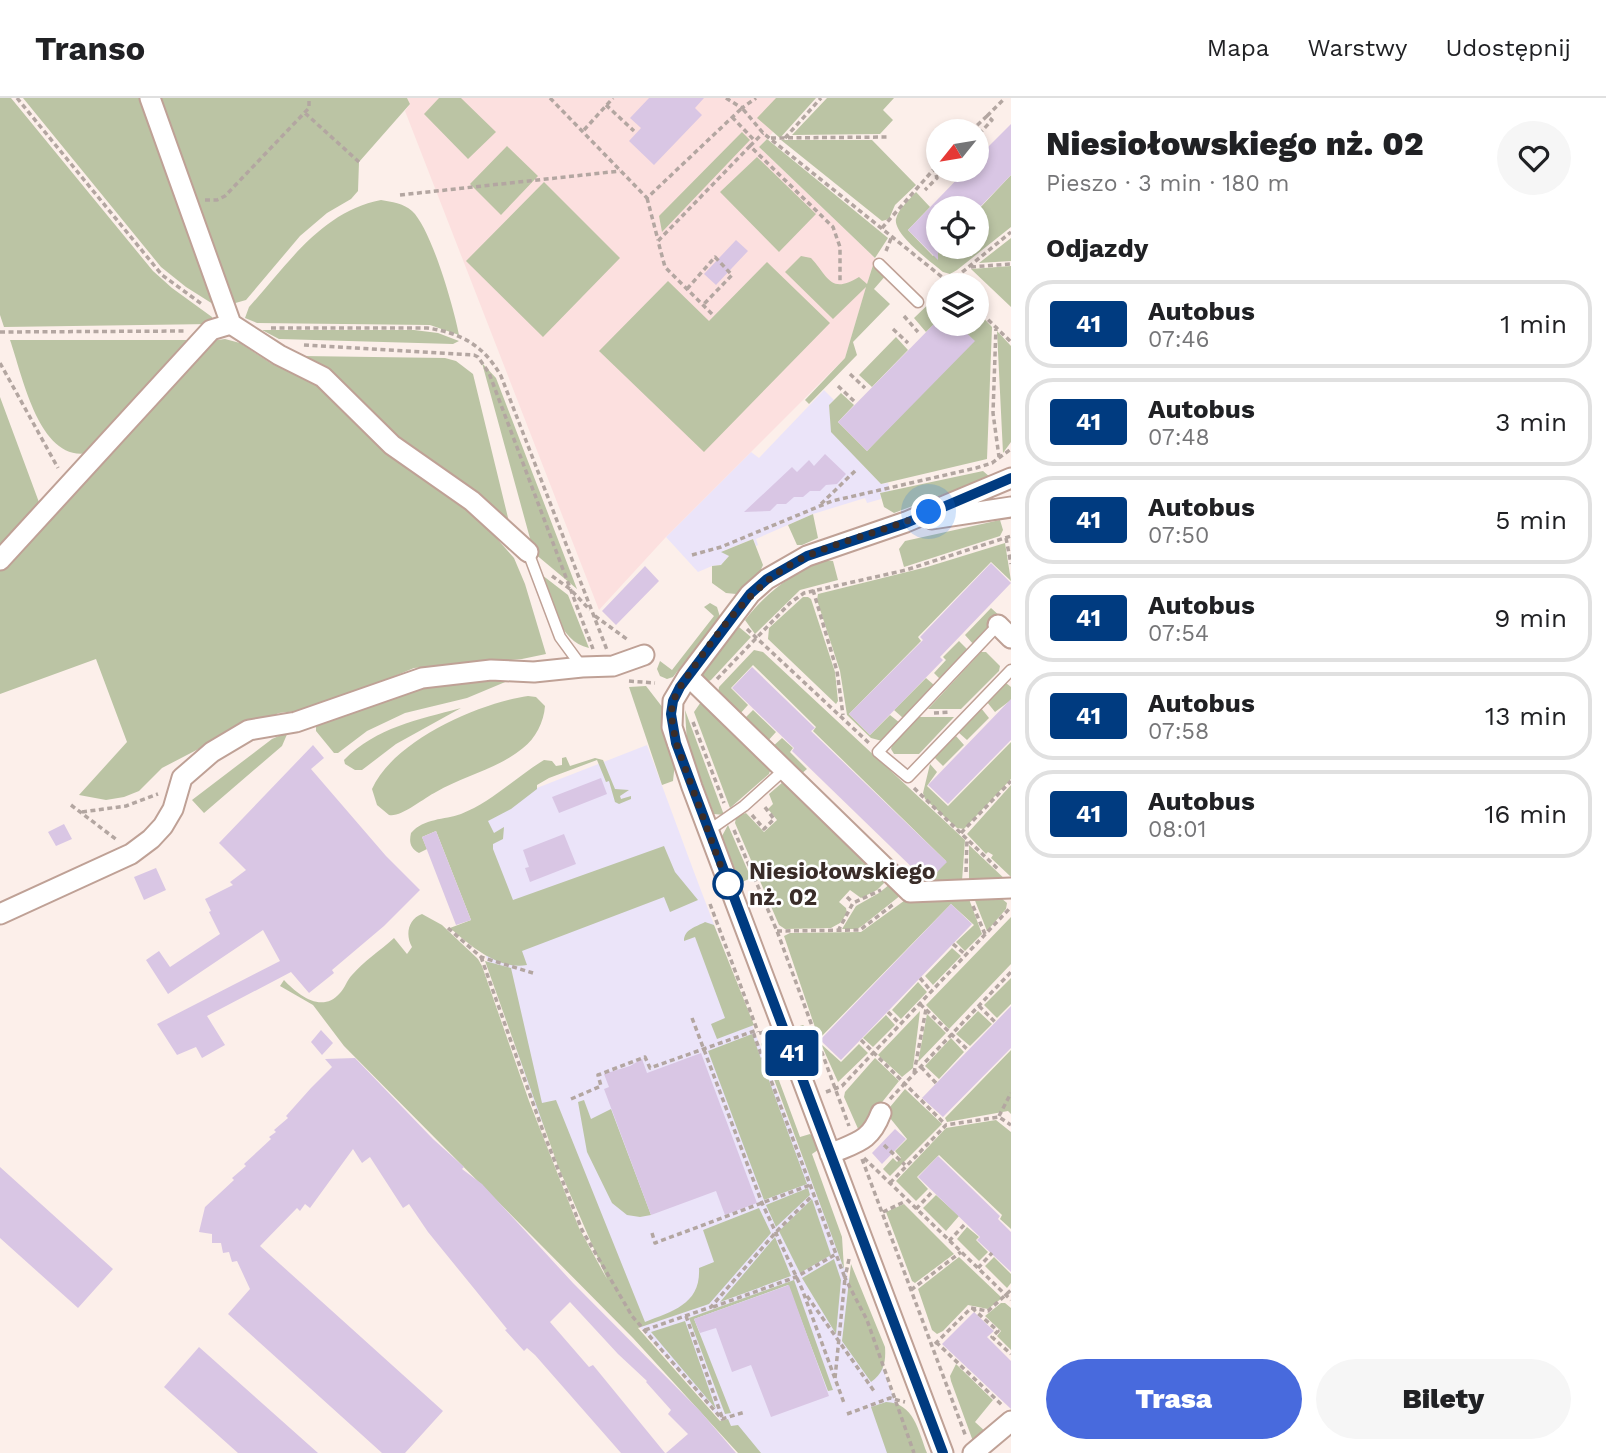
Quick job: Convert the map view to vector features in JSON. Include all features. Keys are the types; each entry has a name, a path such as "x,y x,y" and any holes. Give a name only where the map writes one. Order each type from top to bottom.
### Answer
{"street":[{"path":"150,98 231,324 268,349 323,377 392,445 472,501 528,552"},
{"path":"0,560 211,330 231,324"},
{"path":"943,1453 676,743 672,727 673,701 688,676 750,594 767,579 807,556 906,523 1006,478"},
{"path":"906,523 1009,507"},
{"path":"0,914 131,854 163,826 173,809 182,778 212,752 249,730 296,722 422,678 491,670 534,672 613,666 645,655"},
{"path":"688,676 910,892 1007,881"},
{"path":"830,1154 864,1138 881,1113"},
{"path":"971,1447 1009,1415"}],"lane":[{"path":"879,264 918,302"},
{"path":"528,552 560,637 582,667"},
{"path":"1004,631 914,714 878,752 908,778 1011,670"},
{"path":"708,831 744,806 784,770"}],"path":[{"path":"17,98 162,275 231,324"},
{"path":"196,192 205,200 217,200 225,196 305,113 309,108 309,98"},
{"path":"550,98 584,130 647,198 665,267 712,314"},
{"path":"584,130 613,98"},
{"path":"726,98 742,108 769,138 937,273"},
{"path":"647,198 732,117 756,98"},
{"path":"785,138 821,98"},
{"path":"984,119 1005,98"},
{"path":"606,105 634,131"},
{"path":"305,113 359,162"},
{"path":"987,116 992,120 989,124"},
{"path":"732,117 755,141"},
{"path":"658,241 763,133"},
{"path":"769,138 888,136"},
{"path":"750,146 833,228 840,247 841,283"},
{"path":"400,195 620,171"},
{"path":"882,228 926,178"},
{"path":"925,190 933,182"},
{"path":"963,273 1011,232"},
{"path":"892,236 886,251 894,259"},
{"path":"687,289 715,257 732,275 703,305"},
{"path":"969,267 1011,264"},
{"path":"904,316 918,332"},
{"path":"989,320 1011,342"},
{"path":"996,326 993,413 999,457"},
{"path":"263,327 427,328 446,331 470,342 490,357 501,376 619,680 655,683"},
{"path":"893,329 908,343"},
{"path":"0,363 58,466 64,490"},
{"path":"850,374 865,387"},
{"path":"838,386 855,402"},
{"path":"692,555 721,547 832,501 992,463 1011,449"},
{"path":"818,507 857,469"},
{"path":"705,692 797,597 813,590 906,570 1009,537 1011,564"},
{"path":"551,575 578,595 594,615 645,655"},
{"path":"813,590 837,671 843,717"},
{"path":"733,617 878,752"},
{"path":"914,714 970,711"},
{"path":"691,717 777,931 836,1088 864,1138 905,1165"},
{"path":"82,812 104,811 138,803 166,791 182,778"},
{"path":"908,778 917,793 989,857 1007,881"},
{"path":"961,834 1011,781"},
{"path":"744,806 764,829 774,819 756,796"},
{"path":"71,805 108,831 131,854"},
{"path":"838,931 853,903 879,891 894,876"},
{"path":"777,931 860,930 910,892"},
{"path":"847,897 853,903"},
{"path":"710,904 757,1032 754,1035 845,1278 867,1320 914,1453"},
{"path":"809,1099 842,1086 1011,907"},
{"path":"447,928 481,957 533,973"},
{"path":"953,944 966,955"},
{"path":"481,957 544,1134 582,1230 625,1305 722,1419"},
{"path":"881,1113 904,1083 1011,972"},
{"path":"920,978 931,991"},
{"path":"920,1004 968,1050"},
{"path":"979,1006 995,1022"},
{"path":"914,1074 926,1009"},
{"path":"888,1012 901,1024"},
{"path":"572,1099 601,1086 598,1075 645,1056 650,1068 703,1048 808,1016"},
{"path":"692,1018 762,1203 796,1278 874,1391"},
{"path":"861,1040 946,1125"},
{"path":"920,1067 936,1083"},
{"path":"999,1117 1011,1093"},
{"path":"890,1183 946,1125 999,1117 1011,1125"},
{"path":"971,1447 934,1344 859,1154 1011,1300"},
{"path":"652,1233 655,1243 810,1185"},
{"path":"916,1209 933,1191"},
{"path":"711,1307 776,1232 814,1195"},
{"path":"883,1212 907,1200"},
{"path":"949,1241 966,1223"},
{"path":"911,1290 961,1252"},
{"path":"978,1268 992,1253"},
{"path":"645,1331 796,1278 836,1254"},
{"path":"835,1378 845,1278"},
{"path":"802,1289 844,1403"},
{"path":"971,1308 988,1311 1011,1290"},
{"path":"934,1344 971,1308"},
{"path":"971,1308 998,1331 992,1336 1011,1354"},
{"path":"686,1316 722,1419"},
{"path":"934,1344 1009,1415"},
{"path":"847,1414 885,1399 894,1398 909,1405"},
{"path":"722,1419 745,1412"}],"shaded area":[{"path":"407,98 805,98 759,147 875,258 845,358 666,537 599,610 405,111 410,104"},
{"path":"824,390 834,400 829,405 832,432 881,484 888,483 890,491 880,493 881,499 867,503 865,498 813,514 756,539 756,546 753,539 723,551 729,556 721,565 698,572 666,537 751,452 759,458"},
{"path":"647,745 915,1453 749,1453 630,1316 536,1109 485,953 437,827"}],"green space":[{"path":"0,98 11,98 153,271 212,317 214,322 4,327 0,315"},
{"path":"23,98 145,98 216,306 161,267"},
{"path":"159,98 407,98 410,104 359,162 358,191 351,199 327,213 300,236 246,300 232,304"},
{"path":"439,98 461,98 496,132 468,159 424,114"},
{"path":"776,98 816,98 780,138 757,118"},
{"path":"827,98 894,98 883,110 893,120 880,134 792,135"},
{"path":"742,132 750,140 662,232 659,216"},
{"path":"767,139 888,238 875,258 759,147"},
{"path":"781,140 872,140 916,185 895,205 889,219 882,221"},
{"path":"507,146 538,176 501,215 470,184"},
{"path":"757,157 816,214 779,252 720,192"},
{"path":"1011,175 1011,227 989,245 989,198"},
{"path":"544,182 620,258 543,337 466,261"},
{"path":"916,192 926,203 926,211 908,230 926,249 926,257 900,232 896,219 904,204"},
{"path":"381,200 405,206 419,220 441,269 459,335 430,325 257,323 245,318 249,307 277,274 323,228 341,215"},
{"path":"1011,238 1011,261 979,263 989,259 989,255"},
{"path":"801,256 811,258 826,277 836,284 859,277 867,284 874,262 887,274 874,289 890,304 853,342 857,355 809,404 805,400 845,358 866,287 833,319 785,272"},
{"path":"928,259 971,259 952,273 943,272"},
{"path":"767,262 830,323 704,452 599,351 668,281 709,321"},
{"path":"1011,266 1011,307 989,286 989,273 975,273 971,269"},
{"path":"926,306 926,332 914,318"},
{"path":"989,324 992,327 987,459 881,484 831,432 829,405 841,393 854,405 838,422 867,451 973,340 969,336 989,336"},
{"path":"262,330 414,330 438,333 459,341 453,344 279,339"},
{"path":"997,331 1011,346 1011,442 1003,453"},
{"path":"896,337 908,350 872,387 859,375"},
{"path":"225,339 240,343 272,364 321,385 469,507 514,558 525,584 546,654 522,659 414,668 316,709 279,713 235,730 162,768 139,791 124,797 106,800 79,795 127,742 96,659 0,694 0,570 210,341"},
{"path":"10,340 194,340 177,352 92,452 74,453 59,446 36,416"},
{"path":"302,356 445,358 456,361 473,374 510,526 413,452"},
{"path":"482,363 496,378 577,589 534,553"},
{"path":"0,397 40,505 0,551"},
{"path":"983,471 990,477 894,513 884,507 880,493"},
{"path":"813,514 818,538 797,545 788,525"},
{"path":"1000,520 1003,530 1000,536 904,567 899,549 905,541"},
{"path":"753,539 763,565 759,574 736,594 726,593 712,583 712,566 721,565 729,556 721,552"},
{"path":"1005,543 1011,581 991,562 918,637 921,641 849,714 870,735 890,715 900,723 882,741 871,738 847,715 840,671 817,600 818,594 927,567"},
{"path":"824,560 833,561 838,580 800,590 755,634 745,620 754,609 780,585"},
{"path":"542,575 568,595 589,648 578,644 563,629"},
{"path":"803,597 811,599 835,672 836,704 768,639 769,628"},
{"path":"710,603 717,607 720,617 673,677 667,679 660,676 657,669 660,661 672,670 714,616 704,607"},
{"path":"991,608 1001,617 974,645 965,635"},
{"path":"739,627 751,637 707,682 702,673"},
{"path":"959,641 969,651 941,680 934,673 946,660 943,657"},
{"path":"754,650 763,652 965,840 962,881 915,887 908,879 914,872 927,884 946,861 813,731 816,727 753,665 731,688 748,705 739,715 718,693 719,687"},
{"path":"981,652 986,652 1000,666 999,671 961,709 928,709"},
{"path":"515,678 467,698 405,713 367,731 338,753 334,753 316,731 320,723 399,693 442,683"},
{"path":"926,678 934,685 903,718 894,710"},
{"path":"1006,683 1011,687 1011,700 995,712 987,702"},
{"path":"646,686 663,708 661,719 675,763 673,781 662,785 629,687"},
{"path":"528,696 536,697 545,706 538,730 523,748 492,767 446,786 399,814 389,815 377,805 372,789 398,755 418,740 463,716"},
{"path":"703,699 771,768 769,774 730,808 694,712"},
{"path":"461,708 396,744 362,770 355,770 345,764 344,760 357,749 384,732"},
{"path":"981,708 989,718 967,740 958,732"},
{"path":"685,710 724,815 714,814 687,744"},
{"path":"753,710 776,732 766,743 743,720"},
{"path":"918,717 954,717 919,754 894,754 892,745"},
{"path":"288,732 282,746 204,813 192,800 272,739"},
{"path":"956,736 964,745 943,766 934,757"},
{"path":"782,738 793,748 790,752 807,769 800,775 771,748"},
{"path":"1011,742 1011,779 964,829 957,828 925,799 923,793 930,764 937,772 927,786 948,806"},
{"path":"566,757 570,766 595,758 603,760 615,789 629,790 620,796 621,799 631,796 631,799 619,804 615,802 609,781 606,782 597,760 549,778 537,785 537,789 511,809 488,821 494,833 504,827 503,839 493,844 493,849 513,900 664,846 675,872 698,900 670,912 664,897 522,951 527,965 506,964 486,955 450,928 471,920 436,831 422,837 427,849 419,853 411,845 411,833 428,822 472,809 544,760 552,761 556,766 562,765 562,758"},
{"path":"783,782 886,881 877,890 861,898 850,890 839,902 846,908 847,913 840,923 831,928 785,929 779,925 735,823 736,817 746,813 764,832 777,820 768,809 773,804 769,794"},
{"path":"1011,785 1011,877 991,858 993,855 988,852 986,854 967,834"},
{"path":"728,825 751,878 740,883 722,836"},
{"path":"969,845 1009,883 969,885"},
{"path":"890,884 901,895 857,929 842,929 856,906"},
{"path":"908,898 969,899 982,934 965,951 956,942 974,925 951,904 819,1039 784,936 790,933 861,932"},
{"path":"974,898 1001,898 1007,903 1006,909 987,931"},
{"path":"422,914 442,925 482,966 529,1101 579,1228 607,1279 558,1166 485,961 511,968 542,1103 556,1100 645,1322 675,1310 690,1298 698,1280 699,1268 714,1262 703,1230 759,1208 771,1233 709,1304 638,1328 720,1421 728,1419 731,1426 738,1425 761,1453 738,1453 633,1338 344,1046 313,1005 280,986 284,980 310,1000 326,1002 333,999 357,970 394,938 407,954 412,947 409,928 417,916"},
{"path":"1011,917 1011,964 949,1029 926,1005"},
{"path":"705,922 714,925 754,1025 717,1039 711,1024 725,1018 695,937 684,941 688,931"},
{"path":"952,948 961,956 933,985 925,976"},
{"path":"1011,978 1011,1004 997,1018 984,1005"},
{"path":"918,982 927,992 901,1019 892,1010"},
{"path":"920,1011 913,1068 902,1077 878,1055"},
{"path":"978,1011 992,1024 970,1046 956,1034"},
{"path":"927,1014 946,1033 918,1062"},
{"path":"886,1015 895,1025 873,1047 863,1038"},
{"path":"803,1025 809,1030 818,1048 803,1054 793,1028"},
{"path":"752,1034 807,1184 764,1200 708,1051"},
{"path":"951,1038 964,1052 939,1079 925,1066"},
{"path":"764,1040 800,1137 810,1134 818,1141 818,1150 812,1154 842,1237 844,1269 761,1044"},
{"path":"821,1044 841,1062 859,1044 868,1053 838,1082"},
{"path":"1011,1050 1011,1114 1008,1111 947,1122 945,1118"},
{"path":"875,1058 899,1081 859,1131 844,1097 845,1092"},
{"path":"905,1089 942,1124 890,1176 883,1169 893,1158 897,1162 901,1158 895,1151 907,1139 890,1118 890,1107"},
{"path":"584,1100 591,1119 611,1109 651,1215 627,1215 612,1203 587,1152 578,1102"},
{"path":"996,1120 1011,1132 1011,1229 1000,1219 1002,1215 939,1155 917,1177 928,1189 916,1201 896,1181 946,1128"},
{"path":"808,1188 810,1195 776,1227 766,1205"},
{"path":"936,1195 959,1216 946,1231 923,1208"},
{"path":"812,1199 831,1255 800,1273 779,1231"},
{"path":"904,1204 954,1254 915,1283 886,1212"},
{"path":"967,1227 979,1237 976,1240 988,1252 979,1261 957,1239"},
{"path":"775,1237 791,1276 720,1302"},
{"path":"959,1257 1002,1298 988,1309 968,1305 937,1334 932,1330 918,1289"},
{"path":"994,1257 1011,1274 1011,1283 1007,1288 985,1266"},
{"path":"834,1259 841,1280 836,1334 802,1278"},
{"path":"851,1264 885,1347 883,1367 871,1382 842,1341"},
{"path":"794,1280 833,1390 828,1391 788,1285 694,1319 731,1413 725,1414 689,1318"},
{"path":"1001,1303 1011,1308 1011,1350 997,1336 1001,1331 985,1316"},
{"path":"685,1321 716,1409 651,1332"},
{"path":"956,1364 993,1400 975,1422 986,1432 974,1444 951,1381 950,1376"},
{"path":"886,1402 903,1407 914,1419 927,1453 887,1453 871,1407"}],"building":[{"path":"649,98 704,98 695,108 702,115 654,165 629,141 641,128 630,118"},
{"path":"1011,124 1011,175 989,198 941,196 954,182 989,182 989,146"},
{"path":"926,211 926,248 908,230"},
{"path":"736,240 748,251 716,285 704,274"},
{"path":"926,332 926,336 970,336 975,341 867,451 838,422"},
{"path":"825,454 846,474 837,484 826,485 820,491 810,491 803,497 794,497 786,504 777,504 770,511 744,512 792,467 797,472 809,460 814,466"},
{"path":"991,563 1011,583 940,657 943,660 870,735 849,714 923,640 920,637"},
{"path":"645,566 659,581 616,625 602,611"},
{"path":"752,667 815,728 811,731 947,862 930,879 924,879 792,751 794,748 732,688"},
{"path":"1011,699 1011,740 948,804 928,785"},
{"path":"313,745 324,758 311,769 386,856 420,890 384,926 332,970 334,973 309,993 291,972 207,1016 225,1045 202,1058 196,1047 177,1055 157,1024 280,961 263,930 168,994 146,960 159,951 170,967 220,934 205,899 233,885 230,882 246,870 219,843"},
{"path":"601,778 607,794 559,813 552,797"},
{"path":"64,824 72,839 56,846 48,832"},
{"path":"436,831 471,920 456,925 422,837"},
{"path":"564,834 576,864 530,882 525,868 529,867 523,850"},
{"path":"156,868 166,890 144,900 134,877"},
{"path":"951,904 972,924 841,1060 820,1040"},
{"path":"1011,1006 1011,1048 943,1117 922,1098"},
{"path":"321,1030 333,1043 322,1055 311,1042"},
{"path":"701,1053 757,1203 725,1215 716,1191 651,1215 604,1089 609,1087 604,1074 630,1066 642,1059 647,1073"},
{"path":"355,1058 433,1139 464,1167 462,1169 482,1184 573,1283 700,1411 736,1453 666,1453 688,1434 668,1414 671,1410 647,1381 570,1302 550,1322 589,1367 593,1365 665,1453 621,1453 535,1355 527,1348 524,1351 505,1330 507,1329 428,1232 409,1204 403,1208 370,1157 362,1163 353,1149 310,1208 305,1204 300,1211 297,1208 260,1246 443,1411 405,1453 382,1453 228,1314 250,1289 237,1261 232,1262 229,1252 223,1253 221,1243 212,1243 212,1234 199,1232 205,1207 234,1180 232,1178 246,1166 244,1164 271,1139 269,1137 276,1132 274,1130 288,1118 286,1116 332,1067 325,1059"},
{"path":"895,1129 906,1139 882,1164 872,1153"},
{"path":"938,1156 1000,1216 998,1219 1011,1232 1011,1272 977,1240 980,1237 918,1177"},
{"path":"0,1167 113,1269 78,1308 0,1238"},
{"path":"789,1285 829,1396 771,1417 751,1365 732,1372 716,1328 700,1333 694,1319"},
{"path":"974,1312 994,1331 987,1337 1011,1361 1011,1409 942,1344"},
{"path":"199,1347 318,1453 238,1453 164,1387"}],"bus line":[{"name":"41","path":"943,1453 732,896 676,743 671,714 673,701 680,687 750,594 767,579 807,556 906,523 1011,478"}],"place":[{"name":"Niesiołowskiego nż. 02","path":"728,884"}],"route":[{"path":"728,884 672,727 673,701 680,687 750,594 767,579 807,556 906,523 929,512"}]}
